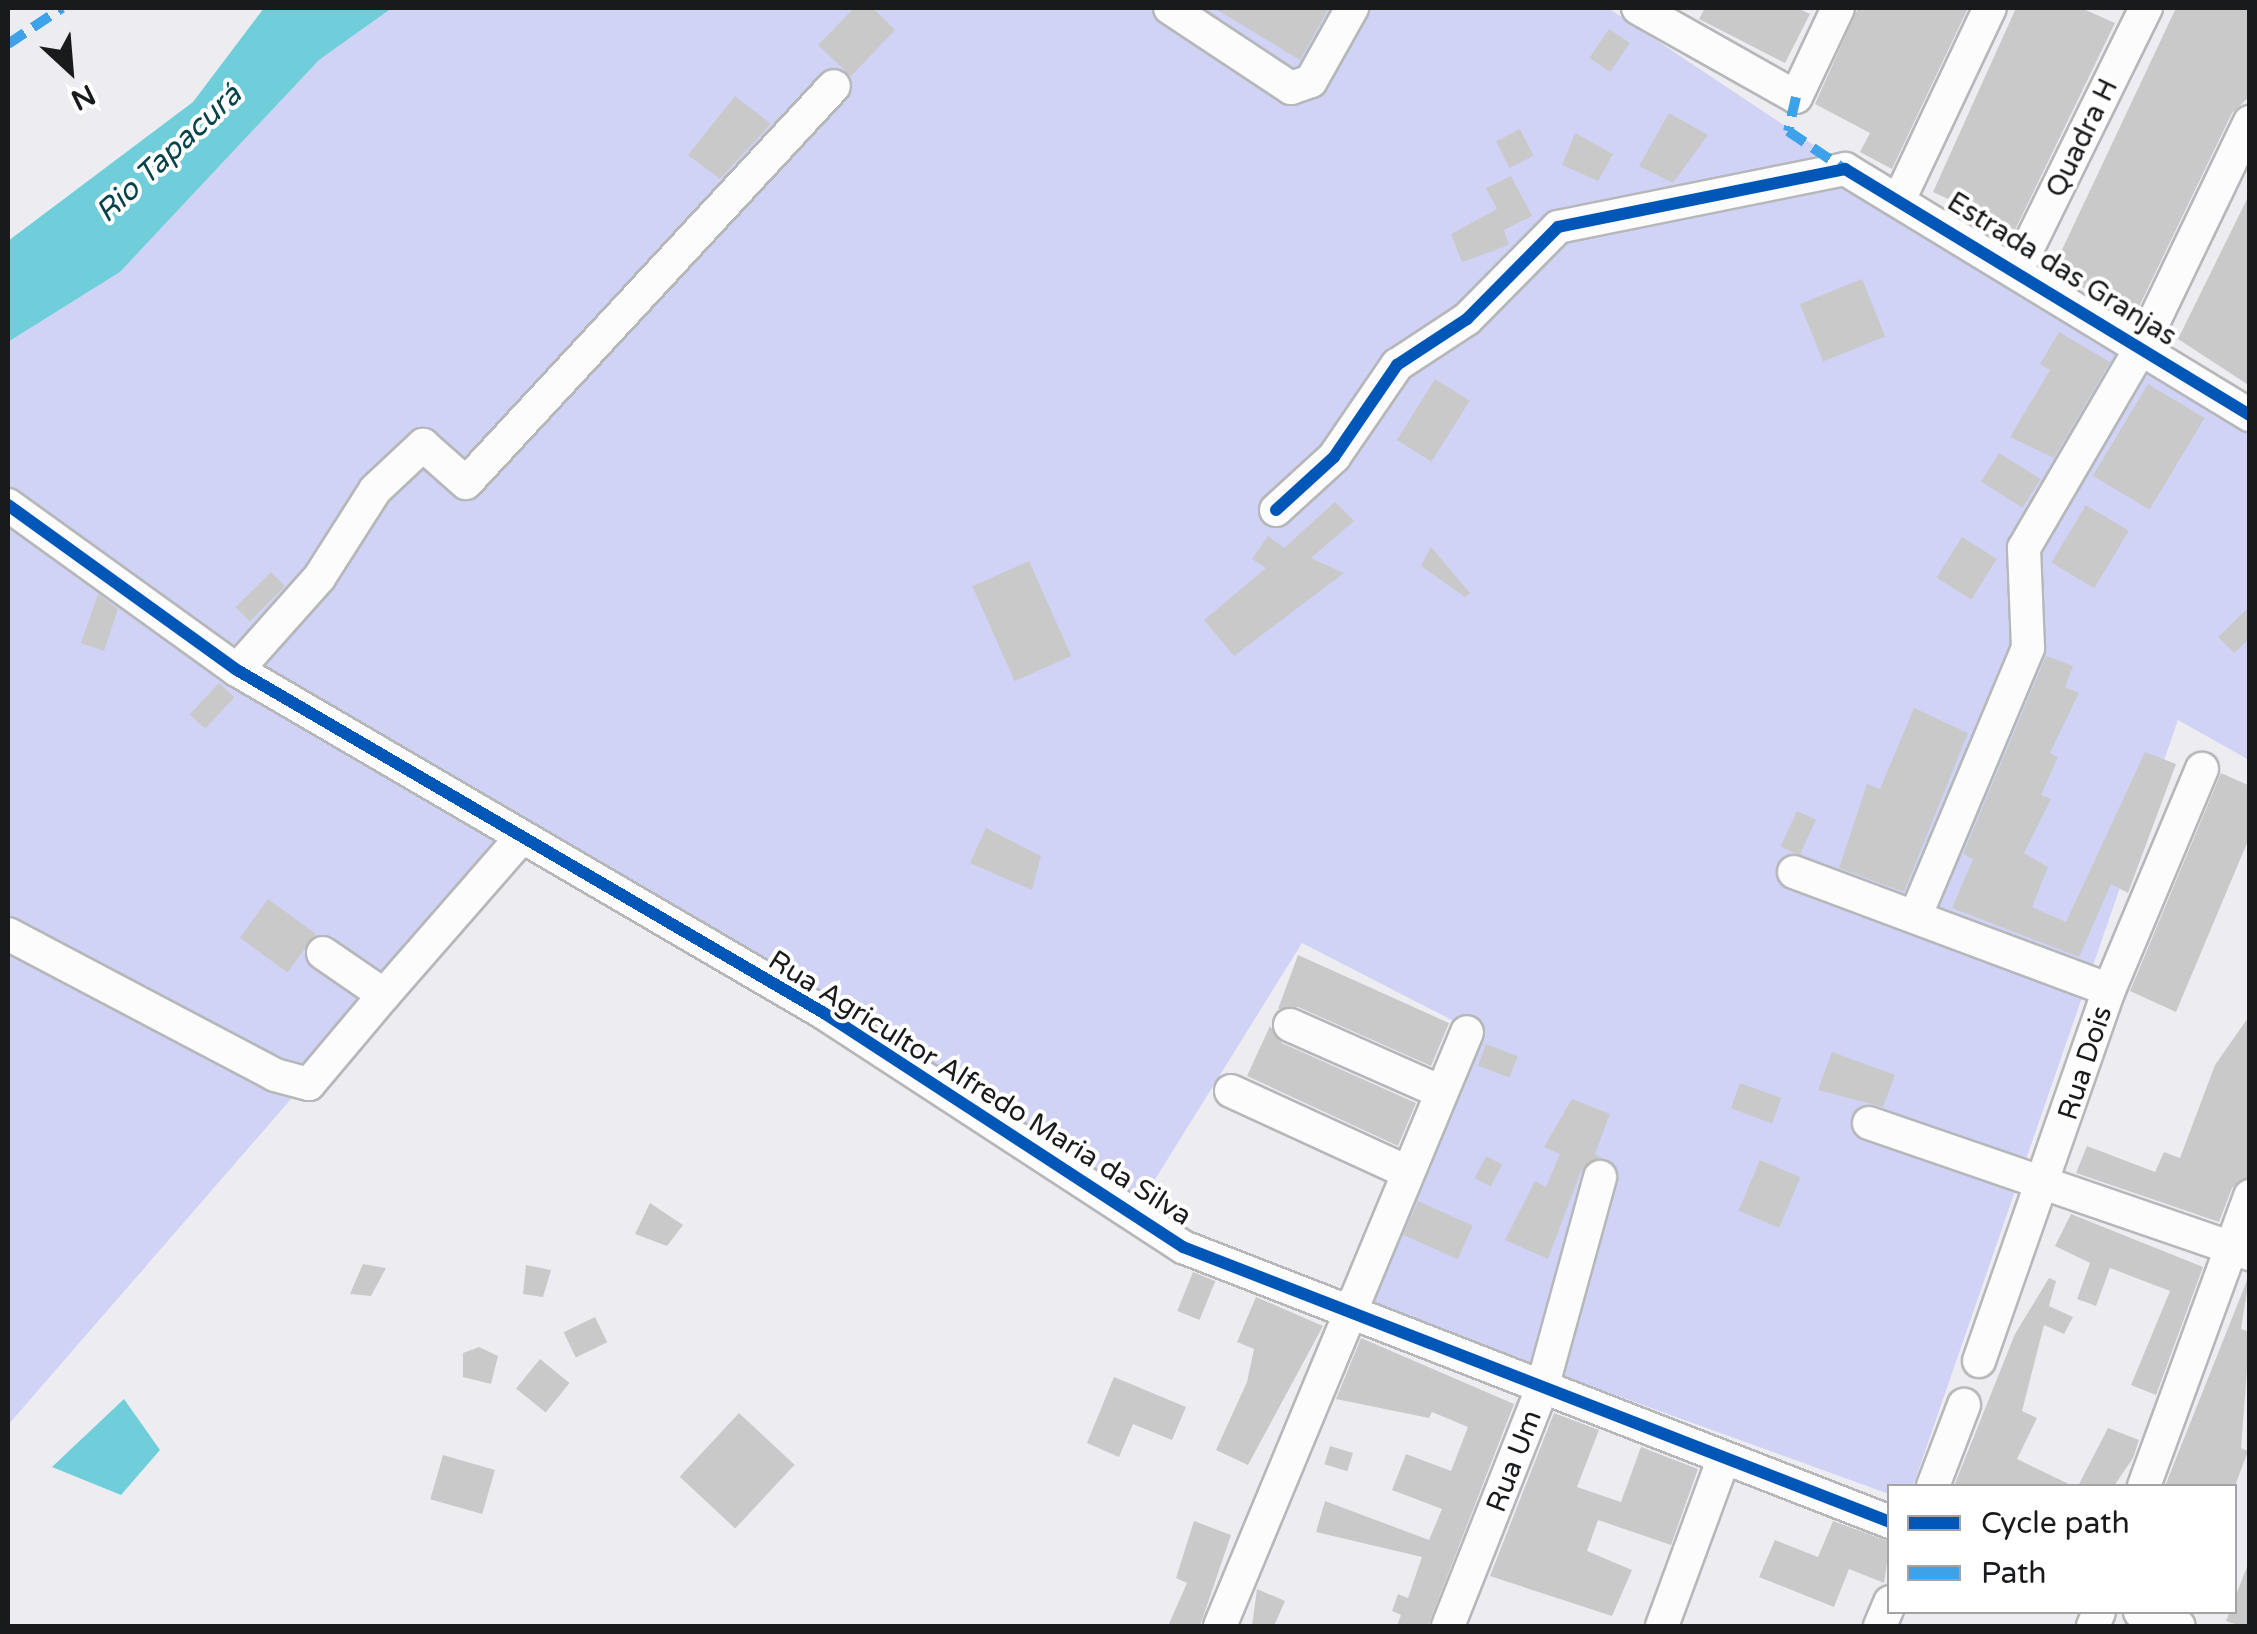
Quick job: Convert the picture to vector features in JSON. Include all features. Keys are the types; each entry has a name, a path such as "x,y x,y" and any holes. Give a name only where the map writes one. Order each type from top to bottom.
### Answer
{"street":[{"path":"1170,8 1291,88 1311,81 1352,8"},
{"path":"1638,8 1676,16 1796,98 1838,8"},
{"path":"1900,198 1990,8"},
{"name":"Quadra H","path":"2018,268 2146,8"},
{"path":"237,670 319,578 375,490 424,445 466,483 834,86"},
{"path":"1915,917 2028,648 2024,548 2142,348 2250,122"},
{"name":"Estrada das Granjas","path":"1276,510 1334,457 1398,365 1466,319 1558,227 1845,169 2018,268 2250,415"},
{"name":"Rua Agricultor Alfredo Maria da Silva","path":"8,505 237,670 520,839 824,1013 1183,1247 1722,1462 1887,1521"},
{"name":"Rua Dois","path":"1979,1361 2109,990 2202,769"},
{"path":"8,934 275,1075 309,1084 520,839"},
{"path":"1794,872 2109,990"},
{"path":"323,953 384,995"},
{"path":"1290,1026 1441,1092"},
{"path":"1220,1626 1345,1312 1467,1032"},
{"path":"1231,1091 1407,1172"},
{"path":"1869,1123 2240,1251"},
{"name":"Rua Um","path":"1448,1626 1542,1388 1600,1177"},
{"path":"2145,1484 2240,1251 2250,1196"},
{"path":"1934,1484 1964,1405"},
{"path":"1662,1626 1722,1462"},
{"path":"2146,1614 2180,1626"}],"shaded area":[{"path":"392,8 1608,8 2249,435 2249,760 2178,720 1914,1484 1887,1484 1887,1493 1364,1304 1477,1033 1302,943 1141,1202 528,826 8,1425 8,342 120,272 319,60"}],"water":[{"name":"Rio Tapacurá","path":"264,8 392,8 319,60 120,272 8,342 8,241 193,102"},
{"path":"124,1399 160,1450 121,1495 52,1467"}],"building":[{"path":"854,8 873,8 895,30 851,76 818,45"},
{"path":"1214,8 1329,8 1300,60"},
{"path":"1705,8 1798,8 1810,14 1785,63 1699,19"},
{"path":"1858,8 1968,8 1892,169 1860,152 1870,133 1815,104"},
{"path":"2016,8 2081,8 2115,23 2015,230 1933,192"},
{"path":"2176,8 2250,8 2250,96 2232,113 2135,315 2052,271"},
{"path":"1609,29 1630,43 1610,72 1589,58"},
{"path":"735,96 771,124 720,179 688,155"},
{"path":"1669,113 1708,135 1673,183 1639,166"},
{"path":"1520,129 1534,156 1510,168 1496,141"},
{"path":"1575,133 1613,154 1598,181 1562,165"},
{"path":"1511,176 1532,216 1504,230 1509,245 1462,262 1451,234 1497,209 1486,188"},
{"path":"2250,193 2250,386 2178,339"},
{"path":"1862,279 1885,336 1823,362 1800,304"},
{"path":"2059,332 2110,362 2054,458 2010,437 2050,370 2040,364"},
{"path":"1435,379 1470,401 1432,462 1397,440"},
{"path":"2148,384 2205,418 2149,510 2093,476"},
{"path":"1999,453 2041,479 2023,508 1981,482"},
{"path":"1335,502 1354,521 1311,558 1344,573 1234,656 1204,620 1266,568 1252,559 1268,536 1284,548"},
{"path":"2086,505 2129,531 2094,588 2051,562"},
{"path":"1962,537 1997,559 1971,599 1937,578"},
{"path":"1431,547 1470,593 1465,597 1421,566"},
{"path":"1029,561 1071,656 1015,681 972,586"},
{"path":"271,572 285,586 250,621 236,607"},
{"path":"98,594 118,609 104,651 81,643"},
{"path":"2250,606 2250,638 2234,653 2218,637"},
{"path":"2046,656 2073,666 2065,687 2079,693 2050,753 2058,757 2041,795 2051,799 2024,853 2048,867 2032,907 2066,922 2145,752 2176,764 2128,893 2111,884 2079,957 1952,908 1973,859 1963,854"},
{"path":"219,683 234,697 205,729 190,714"},
{"path":"1914,708 1968,733 1904,892 1839,868 1867,784 1880,789"},
{"path":"2221,773 2250,786 2250,836 2176,1012 2130,991"},
{"path":"1797,811 1816,820 1800,855 1781,846"},
{"path":"986,828 1041,856 1032,890 970,863"},
{"path":"268,899 316,934 288,973 240,938"},
{"path":"1298,955 1449,1023 1431,1066 1298,1007 1278,1009"},
{"path":"2250,1015 2250,1176 2232,1188 2219,1222 2076,1173 2087,1146 2155,1172 2164,1152 2180,1158 2215,1065"},
{"path":"1270,1026 1282,1043 1416,1103 1398,1146 1247,1076"},
{"path":"1486,1044 1518,1056 1509,1078 1478,1065"},
{"path":"1832,1052 1895,1075 1883,1107 1818,1090"},
{"path":"1740,1083 1781,1098 1772,1123 1731,1108"},
{"path":"1572,1099 1610,1114 1595,1154 1602,1158 1581,1171 1548,1259 1505,1240 1535,1181 1546,1187 1560,1154 1544,1147"},
{"path":"1486,1156 1502,1164 1491,1186 1475,1178"},
{"path":"1760,1160 1801,1177 1779,1228 1739,1211"},
{"path":"1418,1201 1473,1225 1458,1259 1403,1235"},
{"path":"650,1203 683,1225 667,1246 635,1234"},
{"path":"2071,1214 2203,1267 2156,1395 2131,1385 2170,1291 2110,1268 2096,1306 2077,1299 2090,1263 2055,1246"},
{"path":"363,1264 386,1268 371,1296 350,1294"},
{"path":"526,1265 551,1270 543,1297 523,1294"},
{"path":"1193,1272 1215,1281 1200,1320 1177,1311"},
{"path":"2250,1273 2241,1329 2250,1332 2241,1448 2248,1451 2236,1484 2166,1484"},
{"path":"2049,1278 2056,1281 2049,1306 2073,1317 2064,1334 2044,1325 2022,1411 2037,1418 2017,1459 2069,1484 1955,1484 2015,1334"},
{"path":"1256,1297 1323,1326 1248,1465 1216,1450 1247,1382 1254,1349 1237,1342"},
{"path":"595,1317 607,1342 576,1358 564,1332"},
{"path":"1361,1338 1514,1404 1428,1626 1397,1626 1401,1615 1392,1611 1398,1594 1408,1598 1422,1557 1316,1532 1325,1501 1429,1540 1442,1509 1392,1490 1406,1454 1451,1471 1468,1427 1432,1412 1429,1418 1336,1399"},
{"path":"479,1347 498,1356 491,1384 463,1377 463,1353"},
{"path":"540,1359 570,1383 546,1412 516,1389"},
{"path":"1114,1377 1186,1407 1172,1440 1133,1424 1119,1457 1087,1443"},
{"path":"739,1413 795,1465 735,1528 680,1477"},
{"path":"1554,1413 1599,1430 1577,1487 1621,1502 1641,1447 1698,1469 1671,1545 1598,1520 1587,1551 1632,1570 1612,1616 1490,1576"},
{"path":"2108,1428 2139,1440 2133,1458 2115,1484 2079,1484"},
{"path":"1330,1446 1353,1453 1347,1471 1324,1464"},
{"path":"443,1455 495,1470 482,1514 430,1499"},
{"path":"1194,1521 1231,1535 1200,1626 1168,1626 1187,1583 1176,1578"},
{"path":"1833,1521 1887,1541 1884,1583 1849,1569 1834,1607 1759,1577 1775,1540 1818,1557"},
{"path":"2248,1564 2250,1626 2226,1621 2229,1614 2237,1614 2237,1592"},
{"path":"1257,1589 1285,1601 1274,1626 1252,1626"}],"marked path":[{"path":"8,44 62,8"},
{"path":"1796,97 1788,131 1844,169"}],"cycle path":[{"path":"1276,510 1334,457 1397,365 1467,319 1558,227 1845,169 2250,415"},
{"path":"8,505 237,670 824,1013 1183,1247 1887,1521"}]}
